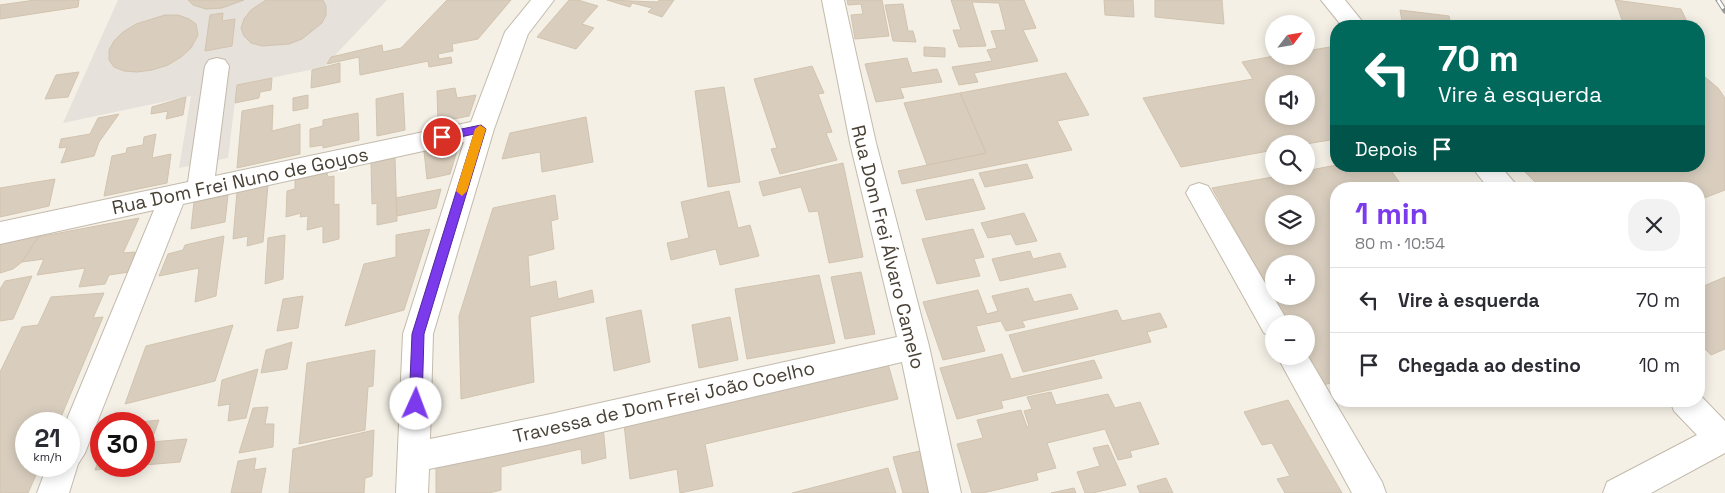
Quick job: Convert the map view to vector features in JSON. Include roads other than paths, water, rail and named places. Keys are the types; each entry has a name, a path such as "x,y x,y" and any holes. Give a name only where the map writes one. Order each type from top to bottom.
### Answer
{"street":[{"path":"412,493 418,334 481,129 517,32 543,0"},
{"name":"Rua Dom Frei Álvaro Camelo","path":"833,0 863,143 914,346 945,493"},
{"path":"1332,0 1350,20"},
{"path":"80,429 186,193 217,66"},
{"name":"Rua Dom Frei Nuno de Goyos","path":"0,233 481,129"},
{"path":"1489,172 1498,182"},
{"path":"1199,193 1269,315"},
{"name":"Travessa de Dom Frei João Coelho","path":"414,457 556,428 914,346"},
{"path":"1297,365 1370,493"},
{"path":"1619,493 1723,438 1692,407"},
{"path":"53,493 60,477"}],"railway":[{"path":"1718,0 1725,11"}]}
